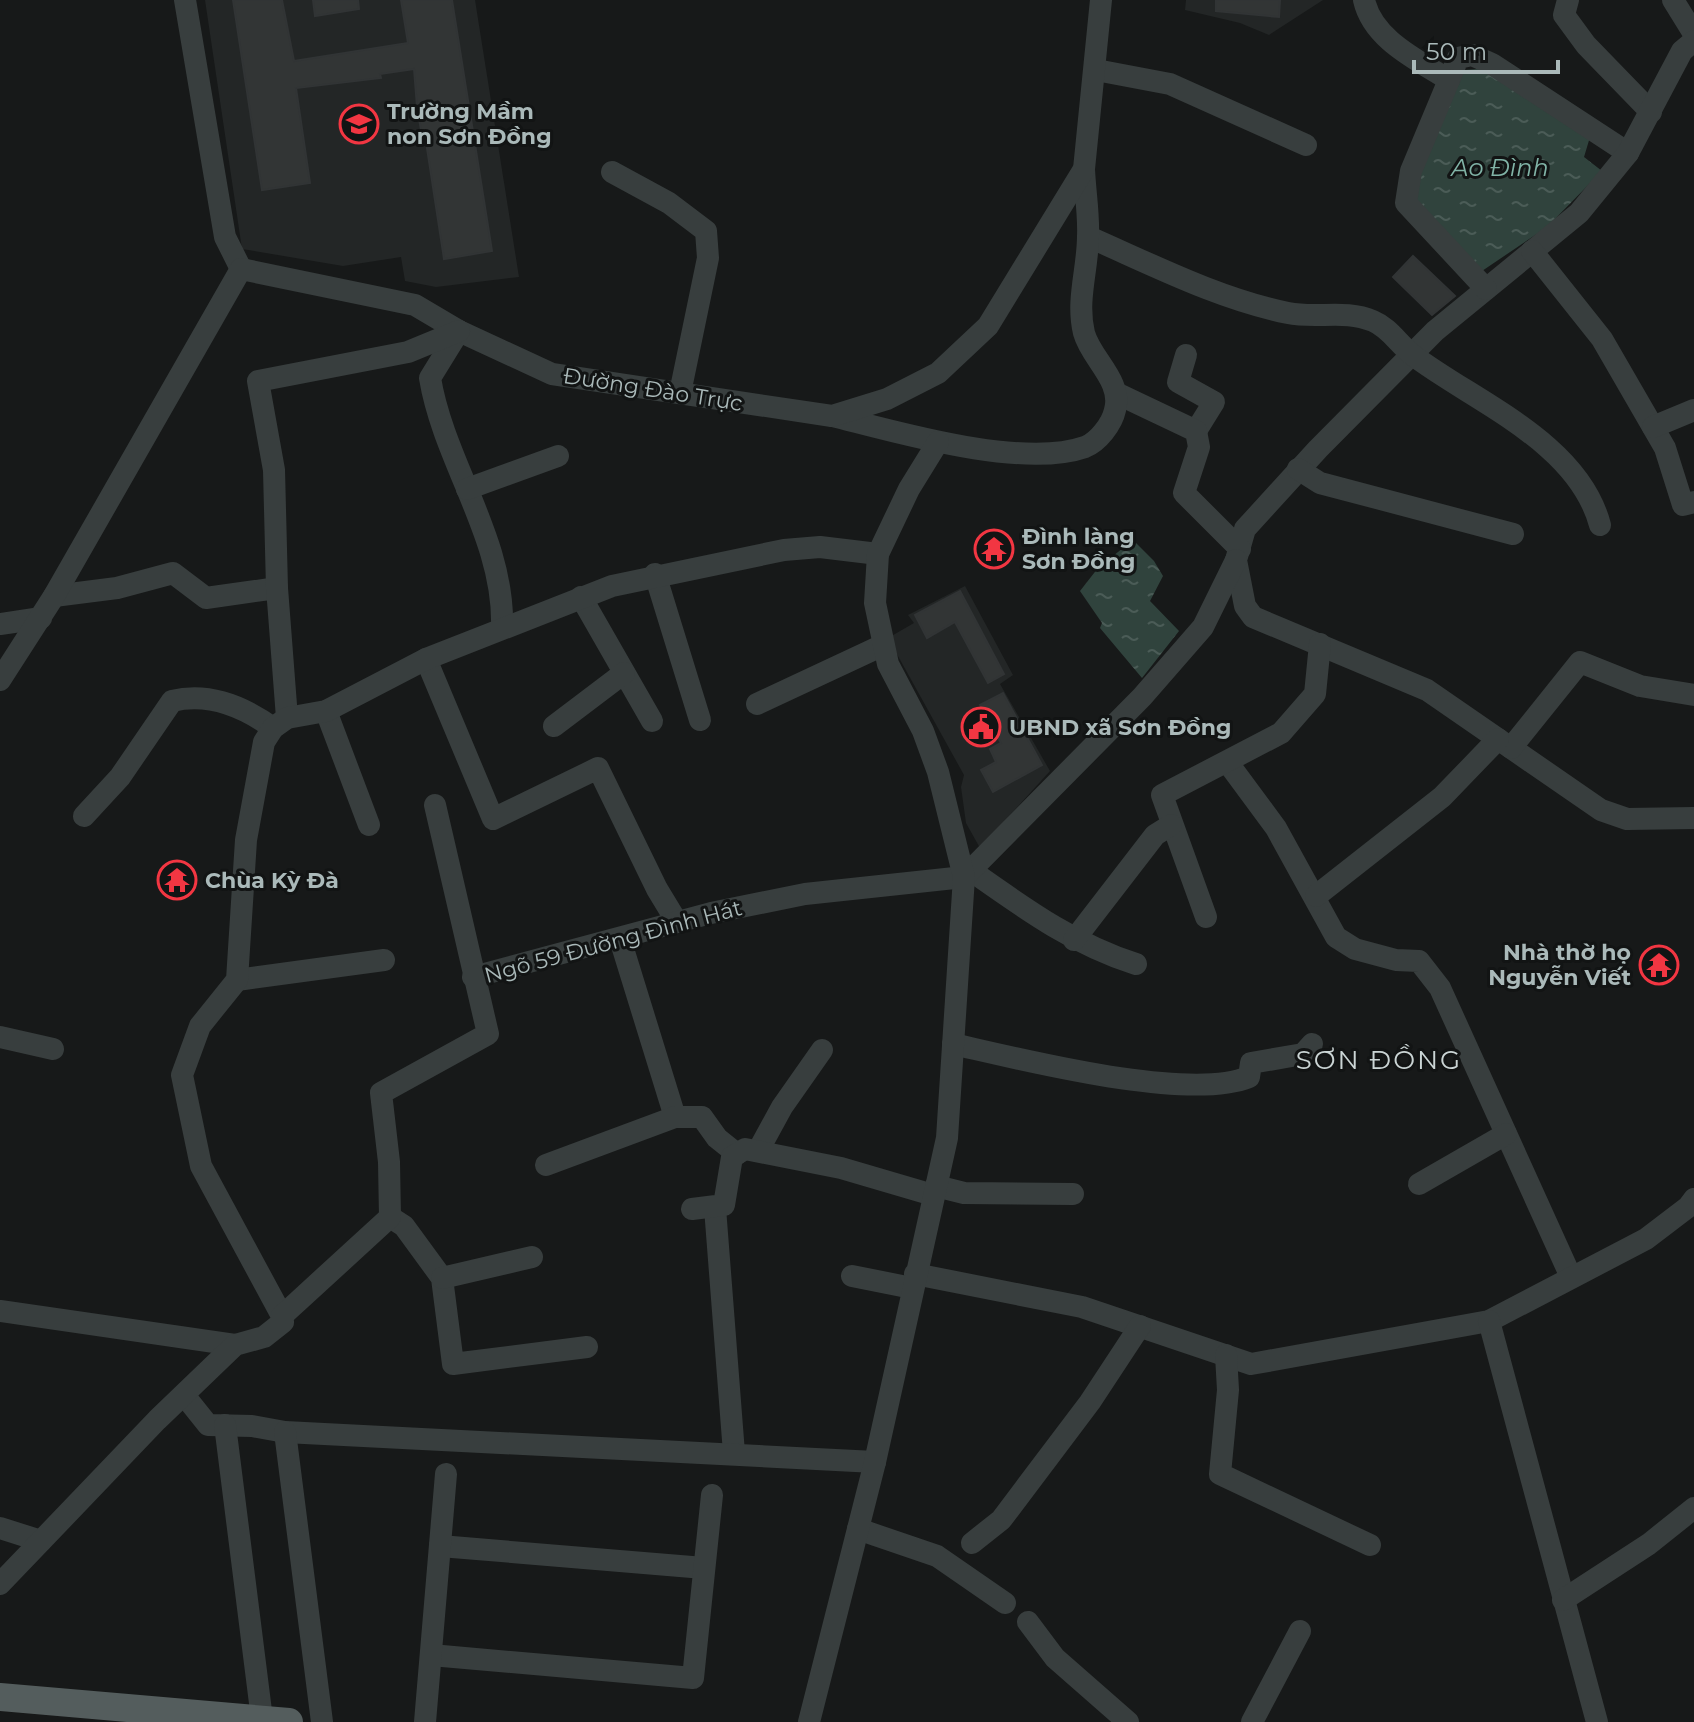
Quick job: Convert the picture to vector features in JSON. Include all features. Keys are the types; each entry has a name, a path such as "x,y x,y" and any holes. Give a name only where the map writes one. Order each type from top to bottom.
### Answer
{"main road":[{"path":"0,1697 275,1720"}],"street":[{"path":"0,680 54,596 241,269 225,237 185,0"},
{"name":"Đường Đào Trực","path":"241,269 415,305 459,331 552,374 832,416 887,399 938,373 988,326 1084,169 1101,0"},
{"path":"1364,0 1367,14 1396,46 1449,80"},
{"path":"1568,0 1564,15 1586,45 1651,112"},
{"path":"1673,0 1694,34"},
{"path":"967,874 1142,697 1203,627 1238,554 1245,529 1298,469 1412,355 1579,213 1628,153 1682,51 1694,41"},
{"path":"1486,289 1406,203 1411,171 1458,58 1472,55 1492,64 1628,153"},
{"path":"1096,70 1170,84 1306,145"},
{"path":"832,416 938,442 1049,452 1087,446 1103,432 1115,411 1116,393 1085,335 1081,295 1089,237 1084,169"},
{"path":"612,172 669,203 706,231 708,258 680,393"},
{"path":"1089,237 1195,283 1290,313 1354,314 1376,322 1412,355 1514,419 1552,452 1597,512 1600,525"},
{"path":"1532,251 1602,339 1665,448 1683,505 1694,502"},
{"path":"459,331 430,378 442,431 492,557 502,628"},
{"path":"280,723 274,470 258,381 408,352 459,331"},
{"path":"1186,355 1178,382 1214,402 1196,431 1199,447 1184,493 1238,554 1245,606 1253,617 1427,690 1601,810 1627,819 1694,818"},
{"path":"1116,393 1196,431"},
{"path":"1653,427 1694,410"},
{"path":"809,1722 875,1462 947,1138 967,874 923,731 881,646 875,603 878,554 909,489 938,442"},
{"path":"467,489 558,456"},
{"path":"1298,469 1320,483 1513,534"},
{"path":"0,1311 235,1345 264,1337 283,1322 201,1166 182,1075 200,1026 237,980 246,840 264,742 280,723 326,711 426,659 502,628 581,597 655,574 784,550 820,547 878,554"},
{"path":"54,596 117,588 173,573 206,598 277,588"},
{"path":"655,574 700,720"},
{"path":"581,597 652,721"},
{"path":"0,624 41,618"},
{"path":"1206,917 1162,795 1281,733 1315,694 1320,644"},
{"path":"757,704 881,646"},
{"path":"426,659 493,819 598,768 657,889 677,922"},
{"path":"1316,896 1504,744 1580,662 1640,686 1694,695"},
{"path":"554,726 624,673"},
{"path":"84,816 120,777 172,701 185,698 223,702 280,723"},
{"path":"326,711 369,825"},
{"path":"1228,763 1276,828 1336,937 1396,960 1419,961 1428,968 1571,1277"},
{"path":"435,805 473,977"},
{"path":"1074,940 1155,835 1171,825"},
{"path":"967,874 1074,940 1136,964"},
{"name":"Ngõ 59 Đường Đình Hát","path":"390,1217 389,1162 381,1093 488,1034 473,977 677,922 805,894 967,874"},
{"path":"620,939 675,1117"},
{"path":"237,980 384,960"},
{"path":"0,1037 53,1049"},
{"path":"953,1044 1129,1079 1189,1084 1239,1081 1249,1077 1251,1063 1303,1054 1312,1044"},
{"path":"747,1152 822,1050"},
{"path":"546,1165 675,1117 702,1117 747,1152"},
{"path":"1419,1184 1506,1134"},
{"path":"692,1209 724,1205 732,1157 747,1152 841,1168 934,1190 1073,1194"},
{"path":"852,1276 914,1281 1082,1307 1251,1364 1489,1321 1646,1239 1694,1199"},
{"path":"715,1208 734,1453"},
{"path":"282,1316 390,1217 404,1226 442,1278 453,1364 587,1347"},
{"path":"442,1278 532,1257"},
{"path":"1489,1321 1597,1722"},
{"path":"972,1543 1001,1520 1090,1402 1140,1326"},
{"path":"0,1584 235,1345"},
{"path":"1226,1355 1228,1390 1220,1474 1370,1545"},
{"path":"184,1395 208,1425 252,1426 285,1432 875,1462"},
{"path":"225,1425 275,1720"},
{"path":"285,1432 322,1722"},
{"path":"425,1722 446,1474"},
{"path":"431,1655 693,1678 712,1495"},
{"path":"1563,1600 1649,1544 1694,1508"},
{"path":"0,1528 41,1541"},
{"path":"858,1529 937,1556 1005,1603"},
{"path":"440,1546 704,1568"},
{"path":"1028,1622 1055,1658 1128,1722"},
{"path":"1252,1722 1300,1631"}],"shaded area":[{"name":"Trường Mầm non Sơn Đồng","path":"205,0 475,0 519,277 436,287 405,281 401,257 343,266 242,249"},
{"path":"1186,0 1323,0 1269,35 1240,23 1185,10"},
{"name":"UBND xã Sơn Đồng","path":"965,586 1013,675 1000,684 1050,771 980,848 966,823 961,787 964,775 888,638 914,623 908,615"}],"water":[{"name":"Ao Đình","path":"1478,69 1492,73 1590,137 1584,157 1602,171 1547,227 1482,271 1414,204 1424,154 1464,70"},
{"path":"1133,540 1154,561 1163,576 1150,601 1179,631 1142,678 1100,628 1102,623 1080,591 1098,568"}],"building":[{"path":"233,0 282,0 294,61 408,43 401,0 452,0 492,251 444,259 425,135 422,136 417,107 414,69 380,74 381,78 296,88 310,183 262,190"},
{"path":"313,0 358,0 359,9 315,16"},
{"path":"1216,0 1280,0 1279,17 1216,11"},
{"path":"1413,256 1455,296 1432,315 1393,277"},
{"path":"960,591 1004,674 988,683 955,622 927,638 915,615"},
{"path":"1003,693 1042,765 993,792 981,770 996,762 990,749 1001,743 980,705"}],"place":[{"name":"Trường Mầm non Sơn Đồng","path":"359,124"},
{"name":"Đình làng Sơn Đồng","path":"994,549"},
{"name":"UBND xã Sơn Đồng","path":"981,727"},
{"name":"Chùa Kỳ Đà","path":"177,880"},
{"name":"Nhà thờ họ Nguyễn Viết","path":"1659,965"}],"district":[{"name":"SƠN ĐỒNG","path":"1379,1060"}]}
